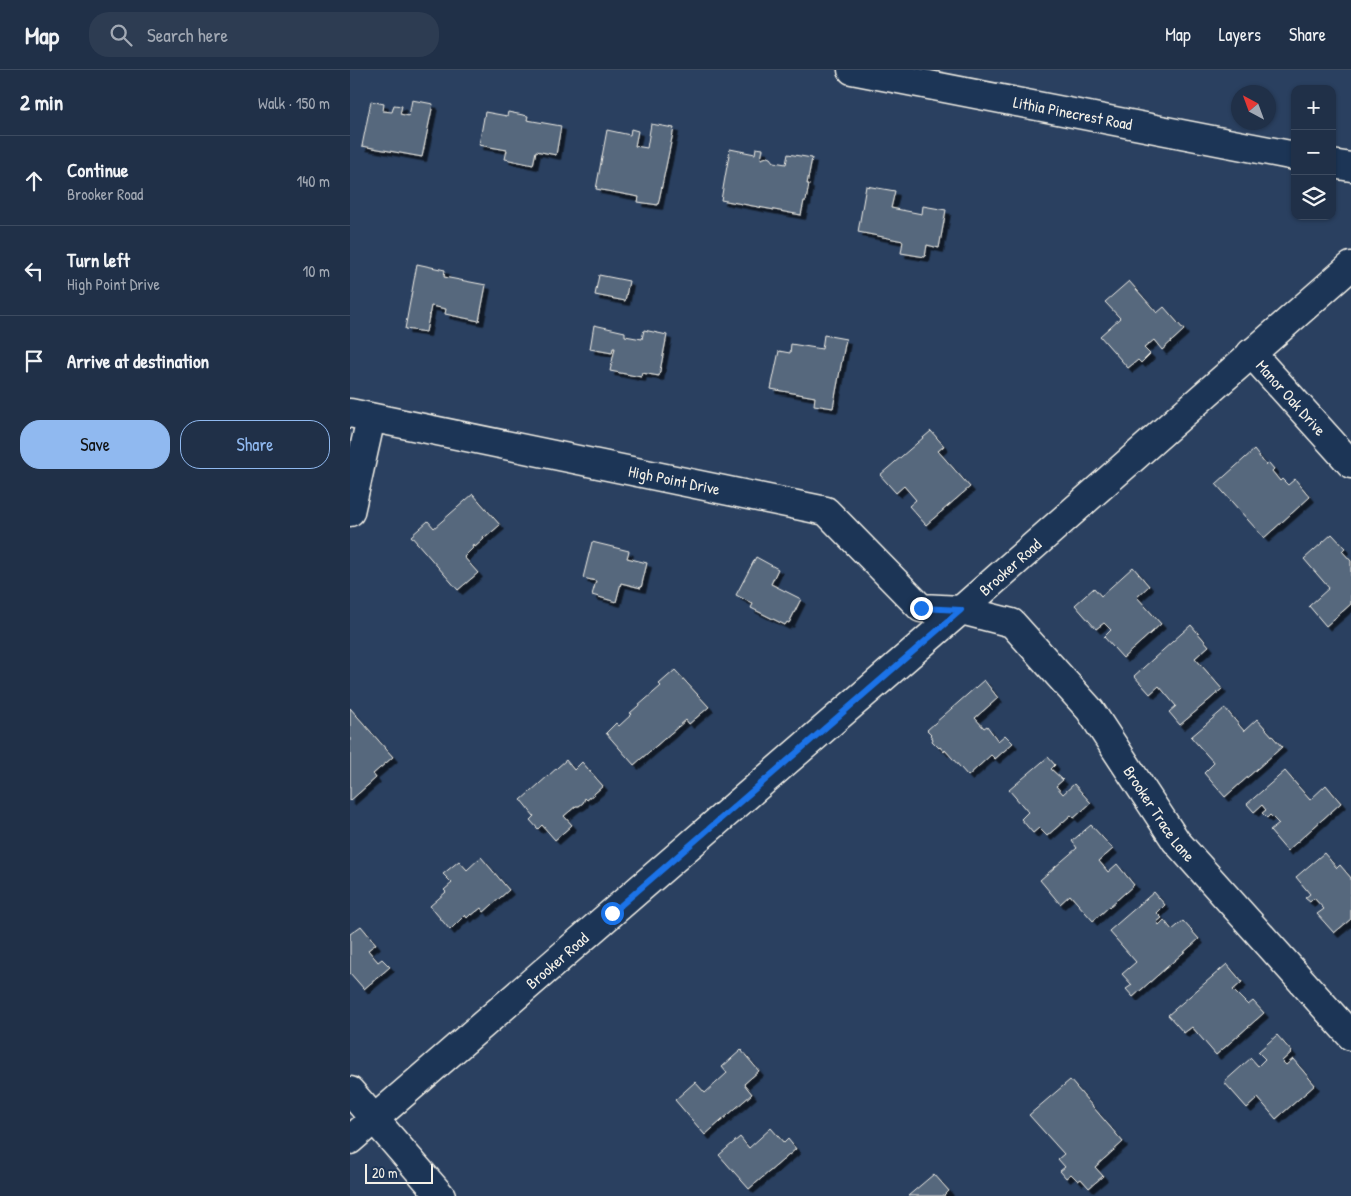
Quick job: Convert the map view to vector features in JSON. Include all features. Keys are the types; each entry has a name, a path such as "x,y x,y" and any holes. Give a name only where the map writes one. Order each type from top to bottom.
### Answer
{"street":[{"name":"Lithia Pinecrest Road","path":"852,70 1291,155"},
{"path":"1336,165 1351,167"},
{"name":"Brooker Road","path":"350,1140 961,610 1351,266"},
{"name":"Manor Oak Drive","path":"1251,353 1351,464"},
{"path":"350,512 361,415"},
{"name":"High Point Drive","path":"361,415 826,510 921,608 961,610"},
{"name":"Brooker Trace Lane","path":"961,610 1012,623 1090,710 1176,841 1351,1036"},
{"path":"350,1091 441,1196"}],"building":[{"path":"412,100 433,104 422,157 362,146 371,101 384,104 383,111 392,112 394,105 402,106 400,114 409,116"},
{"path":"485,112 507,116 508,112 528,116 527,120 561,126 556,155 536,151 533,165 505,159 507,150 479,145"},
{"path":"651,124 674,128 658,205 638,202 639,197 596,189 607,130 630,135 631,129 638,131 635,146 647,148"},
{"path":"756,148 763,149 761,159 767,157 771,158 774,162 786,164 788,154 812,158 806,201 804,201 801,215 721,200 730,149 755,154"},
{"path":"866,186 895,191 891,208 922,214 923,206 946,210 939,248 927,245 925,257 901,253 903,241 858,232"},
{"path":"417,264 445,270 444,277 486,285 479,321 445,314 446,309 431,306 426,332 405,329"},
{"path":"599,275 629,281 625,301 595,295"},
{"path":"1129,281 1157,313 1164,307 1184,330 1162,350 1154,340 1144,348 1150,354 1141,363 1138,360 1128,368 1100,336 1120,318 1105,302"},
{"path":"594,325 625,332 625,336 642,339 644,330 667,335 659,376 642,373 641,377 610,371 615,348 613,348 612,353 590,349"},
{"path":"824,335 846,339 833,408 814,405 815,397 771,389 779,351 790,353 791,344 822,349"},
{"path":"931,431 944,446 938,451 970,487 926,525 909,506 916,500 904,486 896,493 880,475"},
{"path":"1254,450 1266,465 1269,463 1274,469 1272,471 1280,481 1282,479 1288,485 1295,479 1310,497 1264,538 1216,484"},
{"path":"473,494 500,525 486,537 484,536 484,539 475,547 474,545 472,546 473,548 464,557 478,573 458,590 411,536 428,521 434,528"},
{"path":"1332,534 1345,548 1342,551 1351,561 1351,604 1326,626 1309,606 1329,588 1304,559"},
{"path":"592,542 629,551 627,558 647,563 641,588 621,583 616,602 592,595 596,581 583,578"},
{"path":"756,557 778,569 771,584 801,599 789,623 787,622 785,625 751,608 753,604 736,595"},
{"path":"1133,567 1149,586 1137,597 1161,624 1123,658 1104,637 1111,630 1104,623 1096,629 1075,605 1094,588 1101,596"},
{"path":"1191,625 1209,646 1195,658 1222,689 1180,725 1169,712 1176,706 1159,686 1150,694 1134,676"},
{"path":"675,670 709,707 689,724 686,720 634,765 606,733 616,723 619,726"},
{"path":"984,680 998,698 975,718 984,728 987,726 998,741 1005,735 1013,743 995,759 991,755 968,776 945,750 944,752 932,741 931,734 927,730"},
{"path":"350,708 393,757 373,774 376,778 350,801"},
{"path":"1225,708 1244,731 1257,719 1282,747 1225,797 1204,773 1214,763 1191,737"},
{"path":"1048,757 1055,765 1051,769 1063,780 1056,786 1063,794 1074,784 1091,803 1074,818 1071,815 1047,836 1039,828 1033,833 1021,819 1028,812 1009,790"},
{"path":"566,760 574,770 582,762 603,786 564,816 572,825 555,840 542,825 538,829 530,820 534,816 521,800"},
{"path":"1285,771 1310,800 1326,785 1341,803 1287,851 1270,831 1279,824 1270,815 1267,818 1262,813 1266,810 1262,805 1254,812 1247,804"},
{"path":"1091,825 1113,849 1099,861 1108,872 1117,864 1134,885 1093,921 1070,895 1060,904 1040,880 1077,848 1072,841"},
{"path":"1324,853 1337,868 1340,865 1351,878 1351,919 1334,933 1317,914 1324,909 1314,898 1310,902 1305,898 1310,894 1296,877"},
{"path":"481,857 509,890 484,912 481,908 467,918 465,915 450,930 430,906 446,892 444,890 452,883 443,874 459,861 467,870"},
{"path":"1154,892 1165,905 1157,913 1162,918 1157,922 1159,925 1164,920 1172,930 1183,921 1199,939 1133,997 1126,989 1132,985 1122,974 1136,962 1109,931"},
{"path":"361,926 376,944 368,950 378,962 382,959 390,967 364,989 350,973 350,934"},
{"path":"1227,964 1242,982 1233,990 1248,1005 1253,1001 1264,1013 1216,1055 1192,1027 1184,1033 1168,1015"},
{"path":"1277,1035 1292,1052 1282,1061 1286,1065 1293,1059 1315,1085 1276,1119 1258,1098 1247,1108 1224,1082 1251,1058 1258,1066 1265,1059 1258,1052"},
{"path":"741,1050 759,1071 744,1084 752,1094 705,1135 675,1100 695,1082 705,1093 727,1073 722,1067"},
{"path":"1070,1080 1123,1142 1095,1167 1103,1176 1089,1188 1081,1179 1078,1181 1071,1174 1066,1178 1060,1171 1065,1167 1058,1159 1064,1154 1029,1115"},
{"path":"771,1128 784,1143 788,1139 796,1149 749,1189 719,1155 740,1137 749,1148"},
{"path":"934,1174 949,1191 944,1196 908,1196"}],"route":[{"path":"612,913 961,610 921,608"}]}
